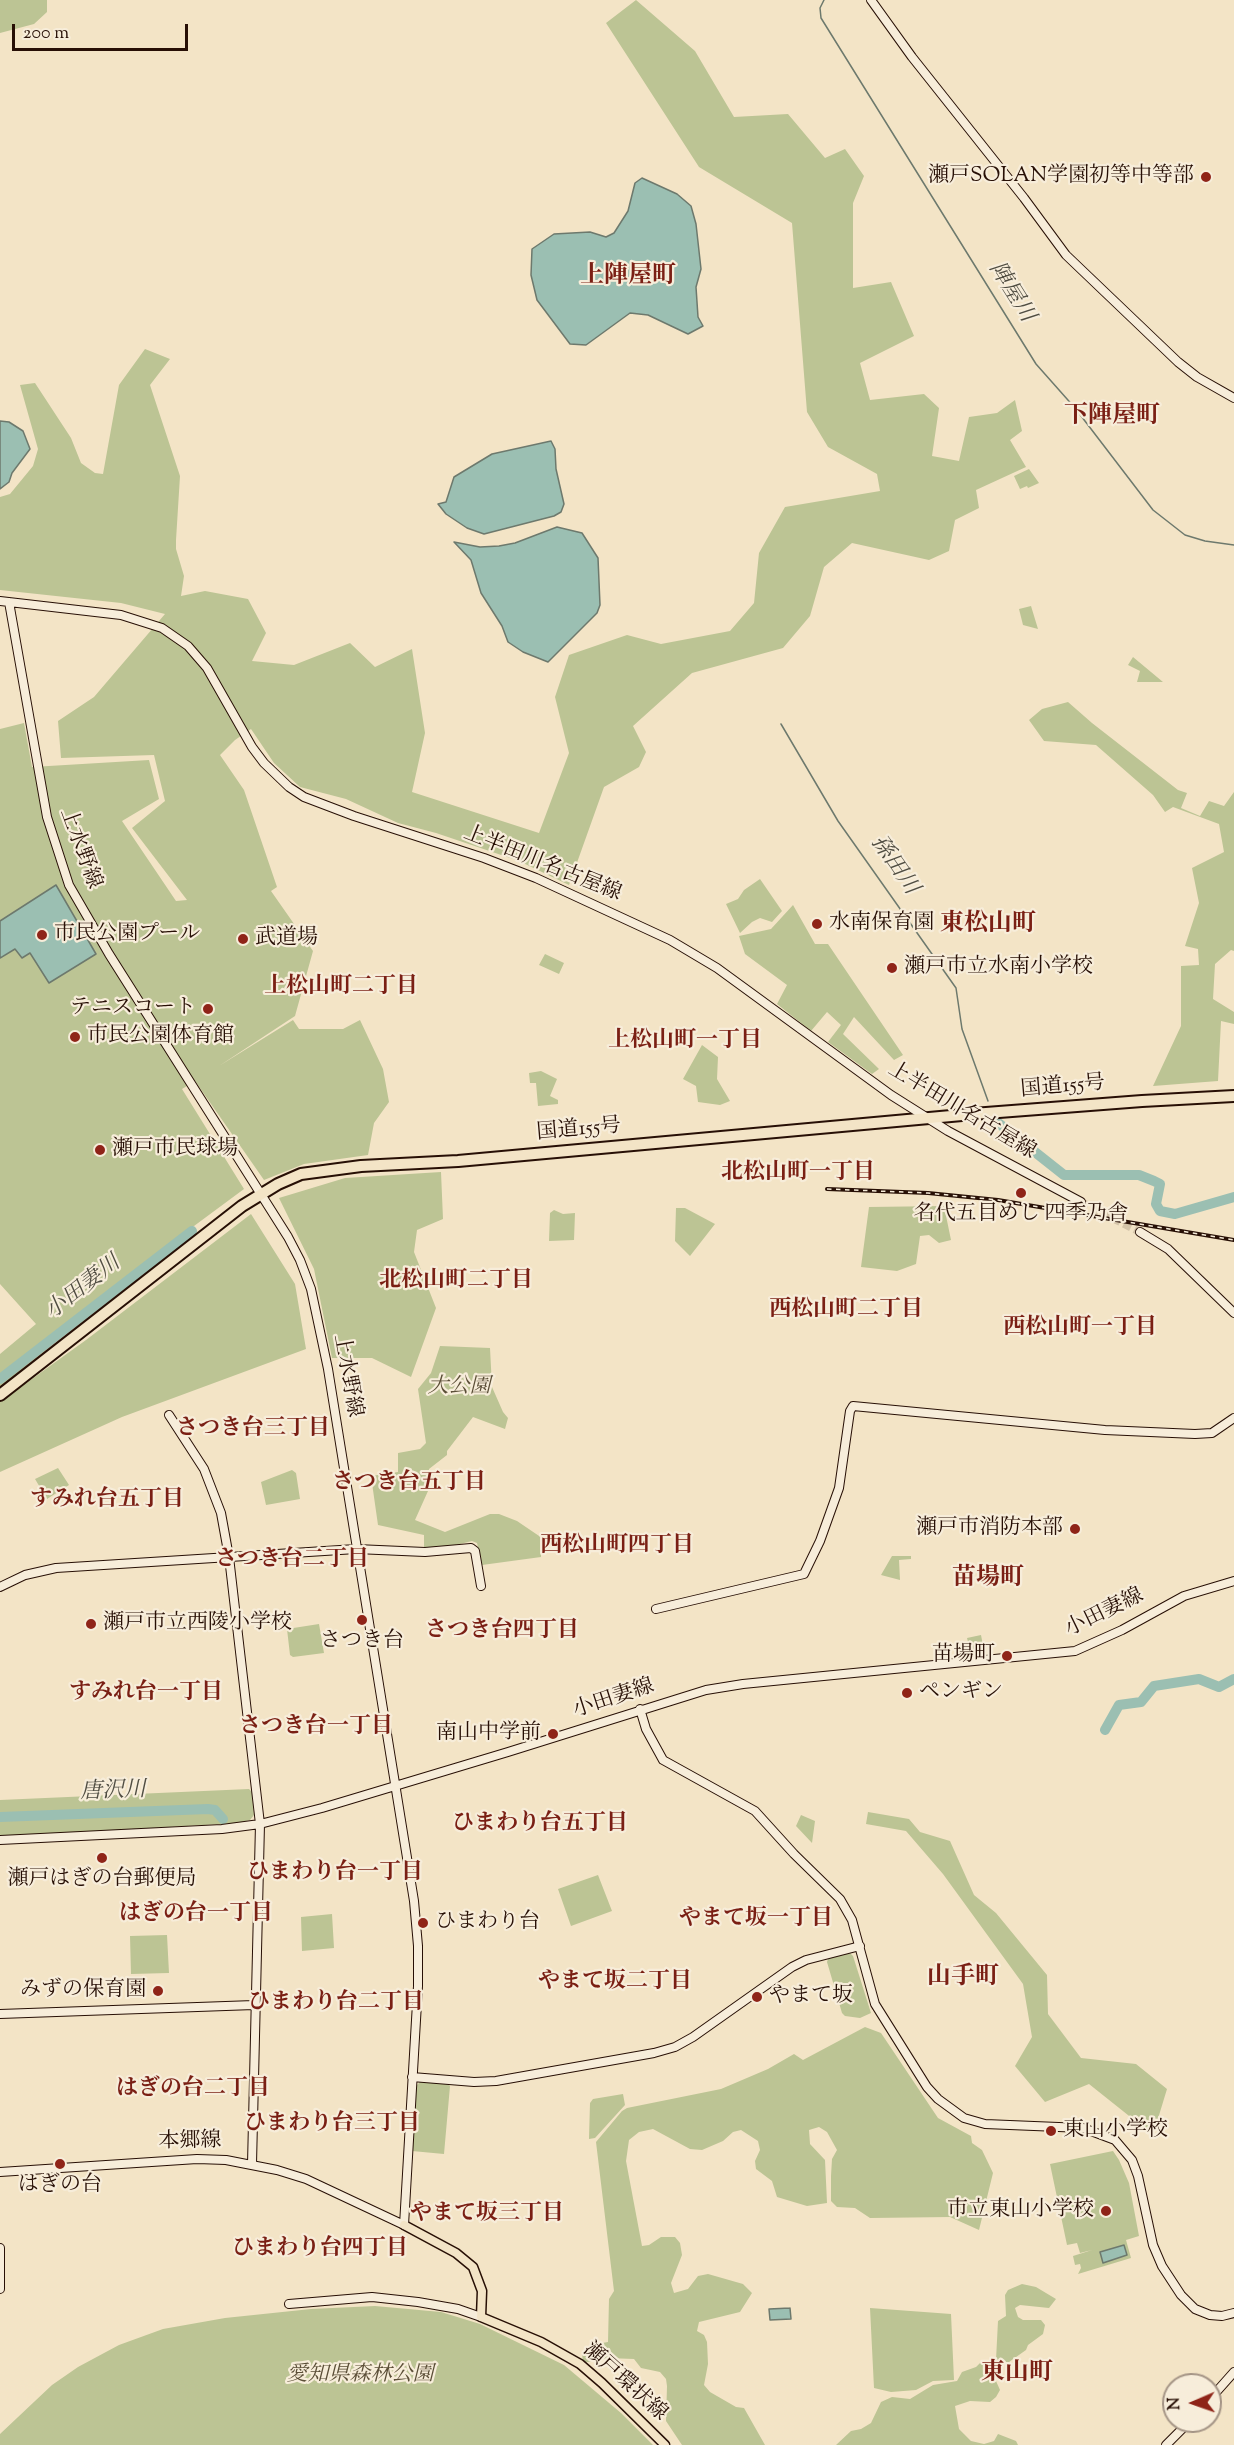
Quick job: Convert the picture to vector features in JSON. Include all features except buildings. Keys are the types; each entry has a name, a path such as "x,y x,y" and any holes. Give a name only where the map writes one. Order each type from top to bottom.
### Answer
{"highway":[{"name":"国道155号","path":"0,1395 242,1206 278,1184 301,1174 324,1170 451,1162 1142,1101 1234,1096"}],"main road":[{"path":"404,2225 456,2253 473,2267 482,2291 481,2317"},
{"name":"瀬戸環状線","path":"481,2317 541,2342 580,2364 665,2445"}],"street":[{"path":"871,0 912,57 1024,198 1066,255 1178,362 1197,377 1234,398"},
{"name":"上半田川名古屋線","path":"0,601 121,615 162,628 188,646 207,668 244,736 258,755 289,787 304,797 536,878 670,940 717,968 891,1095 986,1152 1081,1202"},
{"name":"上水野線","path":"9,602 47,817 69,885 109,954 288,1237 311,1289 328,1369 414,1901 418,1946 418,1986 404,2225"},
{"path":"1140,1232 1168,1249 1234,1313"},
{"path":"656,1609 804,1574 820,1541 839,1488 850,1411 853,1406 1105,1430 1195,1434 1212,1433 1234,1418"},
{"path":"169,1415 204,1469 216,1497 228,1557 260,1824 252,2164"},
{"path":"0,1587 25,1575 56,1568 356,1549 425,1552 471,1548 476,1551 482,1586"},
{"name":"小田妻線","path":"0,1840 211,1829 260,1824 322,1808 508,1752 706,1689 1075,1651 1122,1630 1184,1596 1234,1581"},
{"path":"640,1709 646,1729 663,1760 755,1810 794,1854 840,1899 852,1920 875,2004 927,2087 938,2099 964,2118 986,2124 1083,2128 1115,2140 1124,2149 1135,2168 1153,2245 1162,2266 1181,2295 1195,2309 1210,2315 1222,2316 1234,2313"},
{"path":"412,2077 474,2082 496,2081 654,2053 675,2047 693,2037 792,1967 806,1960 860,1946"},
{"path":"0,2014 254,2005"},
{"name":"本郷線","path":"0,2172 197,2159 226,2160 252,2164 306,2179 404,2225"},
{"path":"0,2248 0,2289"},
{"path":"289,2304 372,2297 458,2309 481,2317"},
{"path":"1222,2386 1234,2372"},
{"path":"1166,2445 1178,2433"}],"green space":[{"path":"0,0 47,0 47,12 34,24 0,33"},
{"path":"636,0 695,51 734,117 788,114 825,158 845,149 864,176 853,203 853,288 891,282 914,336 860,363 870,400 924,394 939,408 932,456 959,461 969,417 997,413 1015,400 1022,431 1010,440 1026,467 976,490 979,508 955,520 949,551 929,560 852,543 824,567 810,616 783,648 692,673 633,726 646,752 639,767 604,787 569,885 519,861 436,833 398,823 346,799 300,787 274,763 251,729 235,740 220,755 244,790 277,887 271,891 313,951 295,1016 219,1066 293,1020 299,1029 343,1029 360,1020 383,1069 389,1102 374,1123 368,1155 304,1164 264,1180 195,1081 182,1089 244,1189 167,1246 128,1283 0,1387 0,1354 36,1324 0,1284 0,729 24,723 32,767 149,760 159,799 122,821 176,901 187,900 132,828 165,801 154,755 61,758 58,721 94,697 165,614 121,603 0,590 0,497 10,494 33,466 38,449 20,385 35,383 71,438 81,463 95,473 103,474 119,385 145,349 170,359 150,385 180,476 176,549 184,576 181,596 205,591 248,599 266,633 252,661 294,665 350,643 375,667 412,649 425,733 412,792 539,833 569,753 555,697 569,655 627,635 661,644 730,631 754,603 759,553 785,507 880,491 877,474 828,447 807,412 792,223 699,167 606,23"},
{"path":"1029,469 1039,483 1020,489 1014,476"},
{"path":"1031,606 1038,629 1023,625 1019,609"},
{"path":"1133,657 1163,682 1137,682 1140,671 1128,665"},
{"path":"1068,702 1178,790 1187,793 1181,808 1200,816 1209,801 1224,806 1234,792 1234,951 1231,950 1215,964 1213,999 1234,1012 1234,1024 1221,1021 1218,1081 1153,1086 1181,1026 1181,966 1199,965 1198,949 1185,946 1199,903 1192,868 1224,852 1219,824 1173,807 1165,812 1153,795 1096,745 1044,741 1029,720 1042,709"},
{"path":"760,879 782,911 772,922 760,918 740,933 726,904 738,899 744,890"},
{"path":"793,905 815,944 828,944 903,1055 894,1060 854,1017 843,1034 879,1069 872,1074 828,1042 841,1025 827,1012 811,1031 777,1004 787,985 745,954 739,936 771,929"},
{"path":"545,954 564,963 559,974 539,965"},
{"path":"702,1045 718,1057 717,1079 730,1101 720,1105 698,1102 696,1086 683,1079"},
{"path":"541,1071 557,1079 550,1096 558,1100 558,1104 538,1106 536,1083 530,1083 529,1073"},
{"path":"441,1172 443,1219 417,1230 414,1252 436,1308 411,1377 372,1358 332,1358 314,1269 279,1198 345,1178"},
{"path":"944,1206 951,1240 939,1243 929,1235 920,1236 916,1264 897,1271 861,1267 869,1207"},
{"path":"676,1208 685,1208 715,1224 690,1256 675,1241"},
{"path":"554,1210 563,1214 575,1213 574,1240 549,1241 550,1213"},
{"path":"251,1214 295,1284 306,1349 122,1417 0,1472 0,1402 86,1340"},
{"name":"大公園","path":"440,1346 490,1348 492,1387 508,1418 505,1429 473,1417 447,1451 447,1455 429,1469 428,1491 415,1520 445,1532 490,1514 499,1514 517,1521 545,1540 541,1548 541,1557 482,1565 477,1543 472,1541 444,1548 424,1547 424,1535 378,1525 371,1476 398,1472 398,1453 420,1449 426,1443 418,1389 431,1373"},
{"path":"58,1468 69,1485 47,1499 35,1479"},
{"path":"292,1470 296,1473 300,1499 266,1505 261,1482"},
{"path":"892,1556 911,1556 911,1559 899,1560 900,1580 881,1575"},
{"path":"319,1624 324,1653 293,1657 290,1655 287,1629"},
{"path":"981,1635 985,1656 972,1657 967,1638"},
{"path":"249,1789 252,1792 254,1815 250,1820 238,1823 0,1837 0,1800"},
{"path":"868,1812 909,1819 920,1832 950,1841 974,1895 996,1913 1047,1975 1048,2014 1081,2058 1136,2064 1167,2089 1153,2135 1089,2084 1045,2102 1015,2066 1032,2037 1023,1984 943,1874 906,1831 866,1824"},
{"path":"801,1815 815,1821 812,1843 796,1826"},
{"path":"598,1875 612,1911 571,1926 558,1889"},
{"path":"332,1914 334,1948 302,1951 301,1917"},
{"path":"167,1935 169,1973 131,1974 130,1936"},
{"path":"850,1953 853,1956 871,2013 860,2018 845,2016 842,2013 827,1962 828,1959"},
{"path":"865,2027 881,2033 938,2118 971,2136 972,2143 982,2150 993,2173 979,2230 950,2217 870,2218 855,2208 837,2207 831,2201 831,2176 832,2159 837,2150 827,2132 819,2127 809,2130 810,2144 825,2160 827,2203 807,2206 777,2197 772,2181 756,2169 755,2161 760,2150 758,2141 741,2130 733,2132 723,2141 702,2150 690,2149 653,2129 639,2132 629,2140 626,2161 642,2246 649,2245 661,2237 675,2237 680,2243 682,2255 671,2283 674,2293 688,2289 698,2276 708,2274 743,2284 752,2293 740,2312 699,2322 697,2331 704,2335 707,2342 708,2364 704,2385 710,2392 736,2407 744,2408 765,2445 682,2445 666,2421 667,2386 666,2379 660,2372 641,2368 634,2359 607,2358 583,2363 582,2353 591,2345 608,2342 609,2299 614,2291 596,2142 627,2108 721,2089 768,2069 794,2054 803,2060"},
{"path":"420,2082 450,2086 444,2154 412,2151 416,2086"},
{"path":"623,2094 625,2105 595,2138 589,2139 590,2103 593,2099"},
{"path":"1113,2151 1129,2183 1139,2236 1126,2240 1131,2258 1078,2274 1080,2264 1075,2265 1073,2256 1092,2250 1080,2253 1077,2243 1067,2245 1050,2164"},
{"path":"1022,2284 1036,2287 1056,2299 1049,2308 1020,2305 1015,2308 1018,2317 1023,2320 1041,2320 1045,2325 1043,2334 1028,2345 1026,2350 1009,2362 1005,2362 996,2371 996,2381 1000,2390 990,2402 970,2401 955,2406 959,2429 971,2441 984,2444 994,2441 998,2434 1016,2441 1018,2445 836,2445 851,2431 861,2429 871,2423 881,2402 892,2397 910,2399 933,2385 957,2381 962,2372 976,2367 983,2360 996,2360 998,2321 1006,2316 1005,2295 1008,2290"},
{"name":"愛知県森林公園","path":"375,2306 441,2312 480,2324 564,2365 621,2413 653,2445 0,2445 0,2434 52,2385 78,2367 119,2345 163,2329 225,2318 311,2309"},
{"path":"870,2308 951,2314 954,2380 933,2381 916,2390 891,2392 874,2388"}],"water":[{"path":"642,178 677,194 691,206 696,224 701,269 696,287 698,317 703,326 688,334 648,315 630,313 586,345 570,344 537,300 531,275 532,249 554,234 590,232 606,237 614,233 628,211 635,183"},
{"path":"0,421 9,422 23,431 30,449 12,473 9,482 0,489"},
{"path":"551,441 555,449 556,469 564,504 561,512 554,516 484,534 467,528 446,514 438,504 446,502 454,477 492,454"},
{"path":"557,527 582,533 598,558 600,605 597,613 548,662 523,652 508,642 502,626 481,593 471,560 454,542 480,547 499,546 515,543"},
{"name":"市民公園プール","path":"56,885 96,954 49,983 30,953 22,958 15,949 0,958 0,921"},
{"path":"1124,2245 1127,2255 1103,2263 1100,2252"},
{"path":"790,2308 791,2319 770,2320 769,2309"}],"waterway":[{"name":"陣屋川","path":"824,0 820,8 821,18 1036,364 1075,408 1153,510 1185,535 1205,541 1234,545"},
{"name":"孫田川","path":"781,724 838,821 956,988 962,1029 988,1101"},
{"name":"孫田川","path":"997,1122 1064,1175 1139,1175 1160,1184 1156,1204 1160,1211 1175,1214 1234,1197"},
{"name":"小田妻川","path":"0,1379 192,1231"},
{"path":"1105,1730 1119,1705 1141,1702 1154,1686 1199,1679 1219,1687 1234,1679"},
{"name":"唐沢川","path":"0,1817 208,1809 215,1810 223,1819"}],"tunnel":[{"path":"1081,1202 1140,1232"}],"railway":[{"path":"827,1189 928,1193 998,1200 1234,1240"}],"place":[{"name":"瀬戸SOLAN学園初等中等部","path":"1206,177"},
{"name":"水南保育園","path":"817,924"},
{"name":"市民公園プール","path":"42,935"},
{"name":"武道場","path":"243,939"},
{"name":"瀬戸市立水南小学校","path":"892,968"},
{"name":"テニスコート","path":"208,1009"},
{"name":"市民公園体育館","path":"75,1037"},
{"name":"瀬戸市民球場","path":"100,1150"},
{"name":"名代五目めし 四季乃舎","path":"1021,1193"},
{"name":"瀬戸市消防本部","path":"1075,1529"},
{"name":"さつき台","path":"362,1620"},
{"name":"瀬戸市立西陵小学校","path":"91,1624"},
{"name":"苗場町","path":"1007,1656"},
{"name":"ペンギン","path":"907,1693"},
{"name":"南山中学前","path":"553,1734"},
{"name":"瀬戸はぎの台郵便局","path":"102,1858"},
{"name":"ひまわり台","path":"423,1923"},
{"name":"みずの保育園","path":"158,1991"},
{"name":"やまて坂","path":"757,1997"},
{"name":"東山小学校","path":"1051,2131"},
{"name":"はぎの台","path":"60,2164"},
{"name":"市立東山小学校","path":"1106,2211"}],"district":[{"name":"上陣屋町","path":"628,278"},
{"name":"下陣屋町","path":"1112,418"},
{"name":"東松山町","path":"988,926"},
{"name":"上松山町二丁目","path":"341,988"},
{"name":"上松山町一丁目","path":"685,1042"},
{"name":"北松山町一丁目","path":"798,1174"},
{"name":"北松山町二丁目","path":"456,1282"},
{"name":"西松山町二丁目","path":"846,1311"},
{"name":"西松山町一丁目","path":"1080,1329"},
{"name":"さつき台三丁目","path":"253,1430"},
{"name":"さつき台五丁目","path":"409,1484"},
{"name":"すみれ台五丁目","path":"107,1501"},
{"name":"西松山町四丁目","path":"617,1547"},
{"name":"さつき台二丁目","path":"292,1561"},
{"name":"苗場町","path":"988,1580"},
{"name":"さつき台四丁目","path":"502,1632"},
{"name":"すみれ台一丁目","path":"146,1694"},
{"name":"さつき台一丁目","path":"316,1728"},
{"name":"ひまわり台五丁目","path":"540,1825"},
{"name":"ひまわり台一丁目","path":"335,1874"},
{"name":"はぎの台一丁目","path":"196,1915"},
{"name":"やまて坂一丁目","path":"756,1920"},
{"name":"山手町","path":"963,1979"},
{"name":"やまて坂二丁目","path":"615,1983"},
{"name":"ひまわり台二丁目","path":"336,2004"},
{"name":"はぎの台二丁目","path":"193,2090"},
{"name":"ひまわり台三丁目","path":"332,2125"},
{"name":"やまて坂三丁目","path":"487,2215"},
{"name":"ひまわり台四丁目","path":"320,2250"},
{"name":"東山町","path":"1017,2375"}]}
